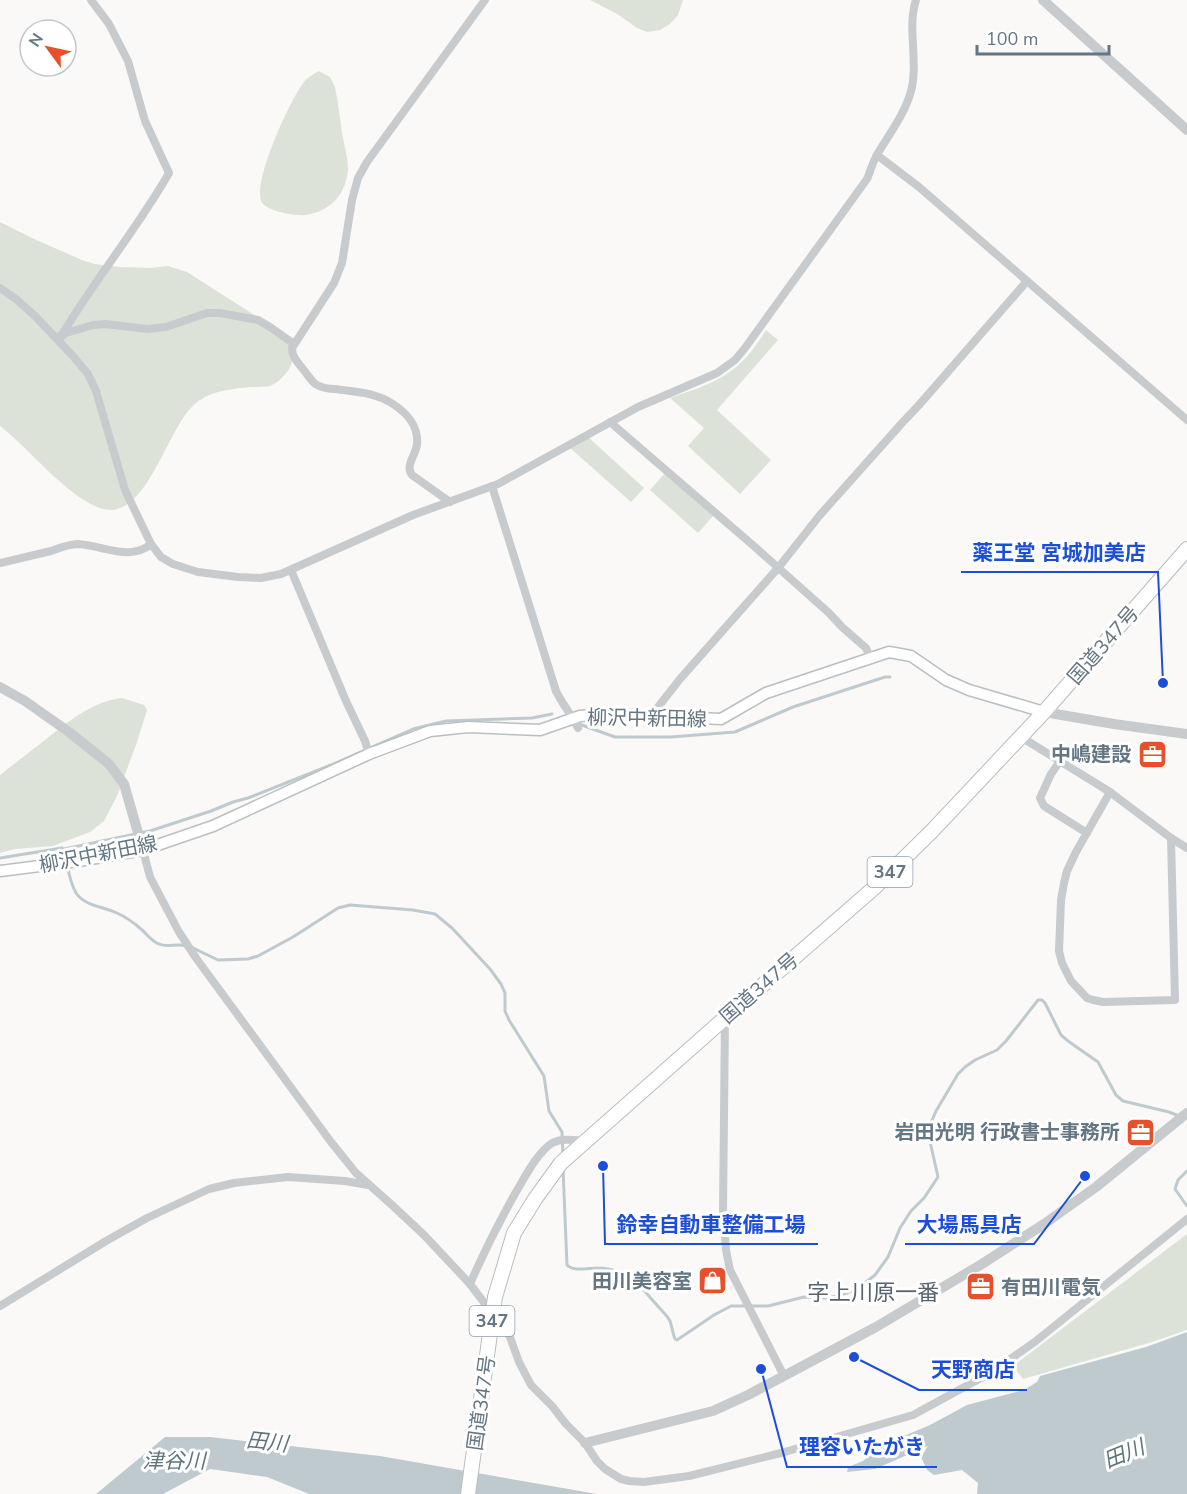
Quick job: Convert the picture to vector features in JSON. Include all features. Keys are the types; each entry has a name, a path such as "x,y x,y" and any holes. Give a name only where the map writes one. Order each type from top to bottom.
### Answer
{"highway":[{"name":"国道347号","path":"468,1494 495,1297 514,1233 561,1163 874,888 1021,737 1187,549"}],"main road":[{"name":"柳沢中新田線","path":"0,871 79,861 213,826 369,754 429,731 468,726 540,730 576,723 580,716 610,714 721,719 766,693 889,652 911,656 946,680 969,690 1044,712"}],"street":[{"path":"57,339 153,200 169,173 145,121 128,61 109,24 91,0"},
{"path":"450,502 409,472 417,447 417,438 414,425 404,411 375,395 325,388 315,384 294,358 292,352 294,344 339,272 358,178 367,162 485,0"},
{"path":"0,288 35,316 88,374 96,391 125,490 151,544 160,557 198,572 248,578 281,574 404,519 498,484 638,407 717,373 735,360 867,179 877,155 909,98 913,80 913,16 916,0"},
{"path":"1043,0 1187,130"},
{"path":"877,155 919,187 1187,420"},
{"path":"651,716 680,679 778,568 820,515 1027,281"},
{"path":"57,339 66,333 93,325 105,324 147,329 166,327 207,313 220,313 258,320 294,344"},
{"path":"610,422 778,568 866,648 871,659"},
{"path":"492,486 556,691 576,723"},
{"path":"0,563 76,544 120,552 137,552 151,544"},
{"path":"291,570 369,754"},
{"path":"0,687 25,701 69,732 109,764 124,784 150,877 179,932 196,958 356,1173 424,1235 470,1284 510,1337 531,1385 585,1443 597,1461 613,1474 629,1481 644,1482 689,1476 781,1453 913,1415 992,1372 1036,1341 1187,1219"},
{"path":"1044,712 1187,734"},
{"path":"1021,737 1110,792 1187,848"},
{"path":"1060,761 1040,798 1044,806 1087,833"},
{"path":"1110,792 1067,872 1061,900 1059,951 1062,963 1071,981 1087,998 1103,1002 1175,1000 1171,838"},
{"path":"724,1018 726,1250 730,1270 784,1376"},
{"path":"585,1443 713,1411 876,1327 1044,1224 1096,1187 1187,1113"},
{"path":"470,1284 496,1228 531,1167 544,1150 554,1142 569,1139 584,1142"},
{"path":"0,1306 147,1218 209,1189 234,1183 288,1177 369,1185"}],"shaded area":[{"path":"590,0 683,0 678,15 670,24 660,30 647,32"},
{"path":"319,71 330,77 335,87 347,160 347,178 336,200 323,210 306,215 277,211 263,204 260,195 266,164 296,94 305,80"},
{"path":"0,222 34,239 95,264 150,268 168,266 187,272 289,337 292,363 285,375 270,386 223,391 209,395 196,403 177,428 148,481 137,496 125,506 111,510 98,507 69,489 0,426"},
{"path":"766,330 778,340 717,410 771,460 740,494 688,446 704,428 670,398 707,384 734,369 749,354"},
{"path":"588,437 644,488 631,502 569,447"},
{"path":"666,472 714,515 698,533 650,490"},
{"path":"122,698 144,705 147,710 117,796 104,821 90,832 53,846 15,849 0,853 0,775 80,714 100,703"},
{"path":"1187,1234 1187,1330 1023,1379 1013,1366"}],"water":[{"name":"田川","path":"1187,1332 1187,1494 977,1494 978,1483 962,1470 934,1475 927,1470 921,1457 928,1446 875,1469 847,1472 848,1467 863,1461 882,1445 930,1425 967,1405 1024,1390 1037,1382 1040,1376 1146,1347"},
{"name":"津谷川","path":"165,1437 210,1437 380,1456 597,1494 309,1494 267,1477 210,1469 163,1494 96,1494"}],"waterway":[{"path":"579,724 615,737 671,737 735,732 793,707 890,677"},
{"path":"0,858 64,849 150,831 248,798 413,729 446,721 532,718 552,714"},
{"path":"62,848 71,882 80,898 124,916 159,944 186,946"},
{"path":"193,948 218,960 248,959 293,937 338,908 350,905 435,914 452,928 501,984 505,993 505,1011 509,1020 544,1076 549,1111 562,1132 563,1157"},
{"path":"563,1169 567,1265 577,1269 608,1269 631,1278 667,1316 677,1340 731,1306 768,1306 804,1297 837,1296 856,1290 875,1275 888,1257 900,1228 938,1177 929,1137 930,1125 936,1111 958,1074 975,1060 997,1050 1038,1000 1045,1003 1061,1035 1098,1062 1116,1095 1123,1101 1179,1116"},
{"path":"1187,1171 1178,1180 1175,1189 1187,1206"}],"place":[{"name":"薬王堂 宮城加美店","path":"1163,683"},
{"name":"中嶋建設","path":"1152,754"},
{"name":"岩田光明 行政書士事務所","path":"1141,1132"},
{"name":"鈴幸自動車整備工場","path":"603,1166"},
{"name":"大場馬具店","path":"1085,1176"},
{"name":"田川美容室","path":"713,1281"},
{"name":"有田川電気","path":"980,1287"},
{"name":"天野商店","path":"854,1357"},
{"name":"理容いたがき","path":"761,1369"}],"district":[{"name":"字上川原一番","path":"873,1292"}]}
